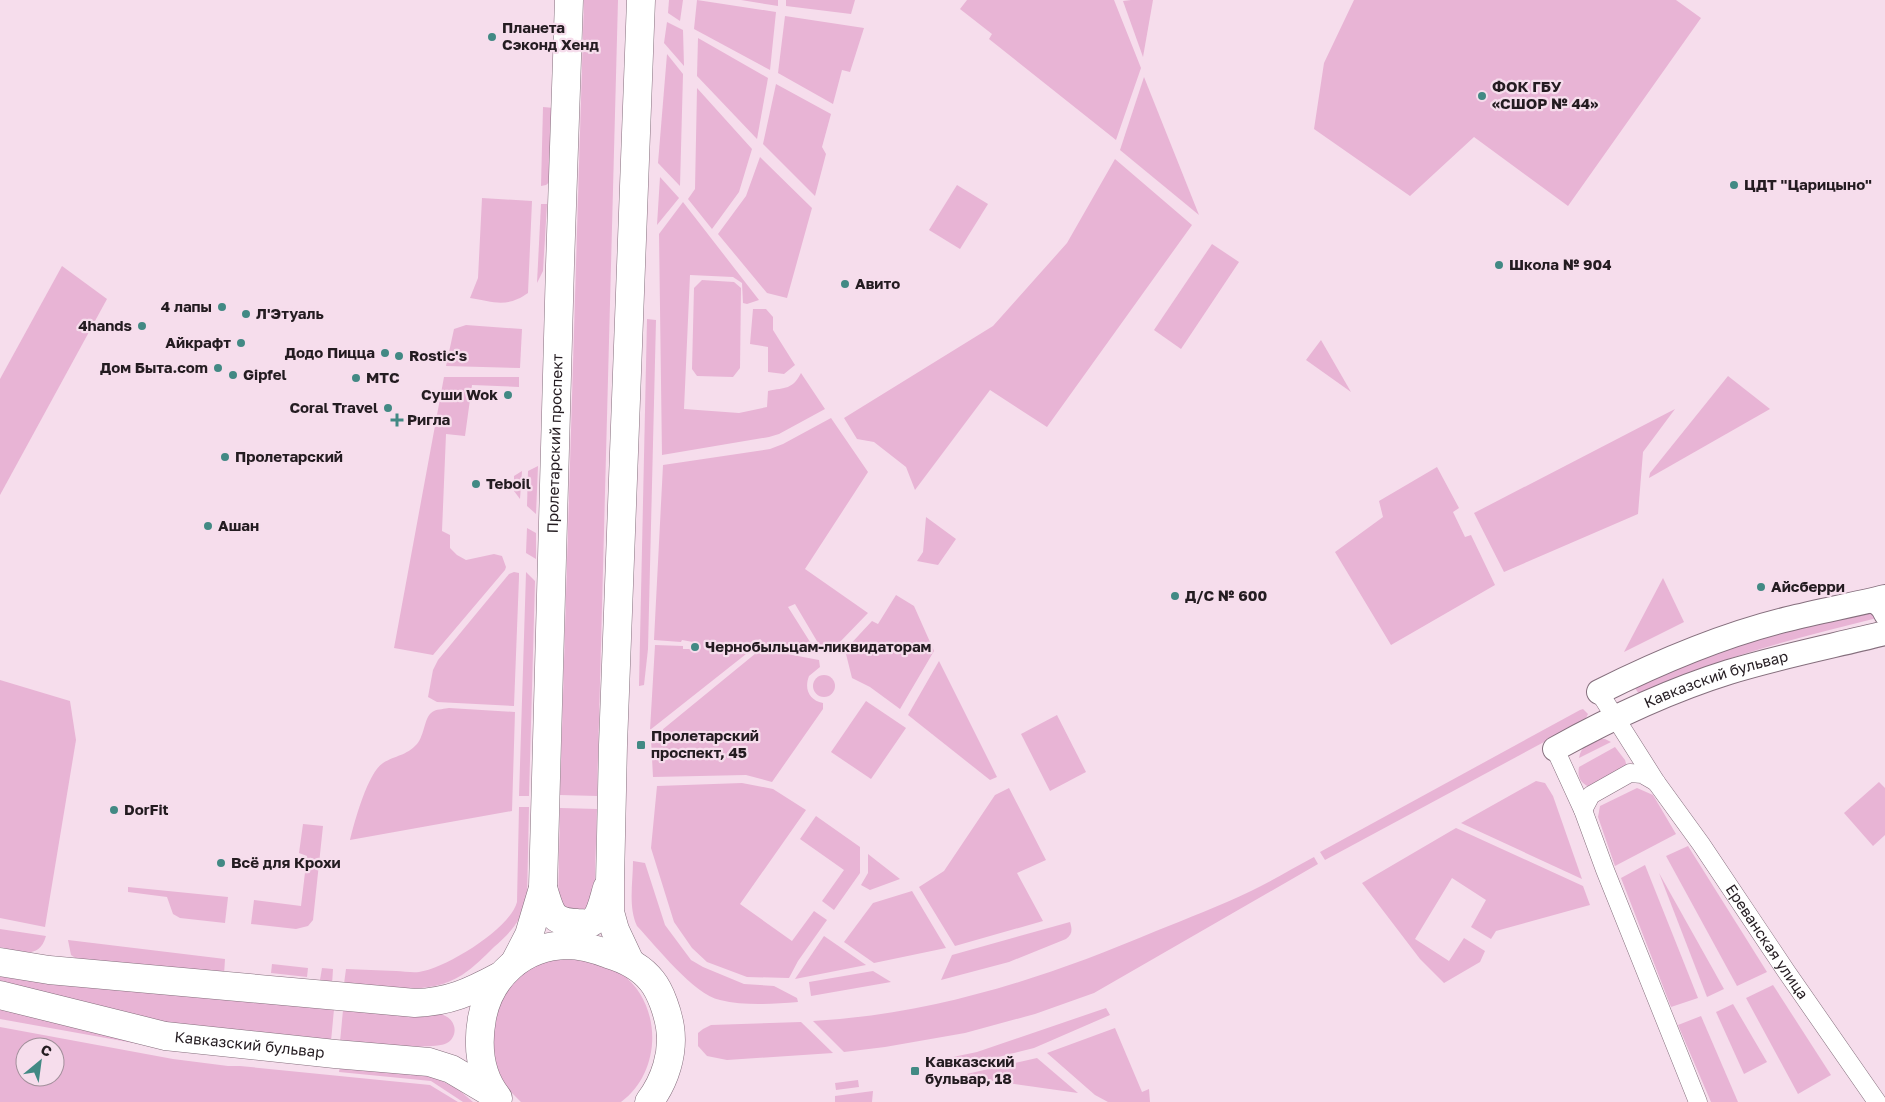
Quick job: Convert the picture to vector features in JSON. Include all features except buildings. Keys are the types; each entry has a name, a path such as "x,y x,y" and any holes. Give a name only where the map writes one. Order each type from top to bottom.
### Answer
{"main road":[{"name":"Пролетарский проспект","path":"498,1098 485,1075 480,1058 480,1029 488,996 530,935 544,888 560,264 569,0"},
{"name":"Пролетарский проспект","path":"630,962 615,930 610,912 610,882 613,745 641,0"},
{"path":"1599,692 1634,674 1701,646 1786,619 1874,599"},
{"name":"Кавказский бульвар","path":"1555,749 1637,706 1728,672 1881,631"},
{"name":"Пролетарский проспект","path":"544,888 550,911 556,918 563,923 588,924 594,921 598,914 610,882"},
{"path":"0,962 59,971 414,1003 448,1000 470,992 544,950 567,945 598,950 630,962 653,982 668,1016 672,1039 670,1057 665,1072 648,1102"},
{"name":"Кавказский бульвар","path":"0,995 166,1036 429,1062 451,1069 498,1098"}],"street":[{"path":"1874,599 1885,615"},
{"name":"Ереванская улица","path":"1599,692 1656,782 1701,844 1877,1102"},
{"path":"1555,749 1583,810 1605,870 1698,1102"},
{"path":"1583,810 1592,795 1630,773 1642,774 1656,782"}],"shaded area":[{"path":"584,0 618,0 597,796 560,795"},
{"path":"669,0 683,0 680,21 668,13"},
{"path":"697,0 776,12 770,70 694,29"},
{"path":"741,0 778,0 778,6"},
{"path":"786,0 855,0 851,14 786,6"},
{"path":"967,0 1114,0 1141,68 1116,140 989,39 992,34 960,9"},
{"path":"1153,0 1143,57 1123,1"},
{"name":"ФОК ГБУ «СШОР № 44»","path":"1354,0 1676,0 1701,18 1568,206 1474,137 1410,196 1314,129 1324,63"},
{"path":"785,16 864,28 850,72 842,70 833,104 778,73"},
{"path":"667,22 683,30 684,66 664,43"},
{"path":"698,38 768,78 757,139 697,76"},
{"path":"667,54 683,74 680,186 658,163"},
{"path":"1144,77 1199,215 1120,150"},
{"path":"776,84 831,114 822,147 826,154 815,196 763,144"},
{"path":"697,88 752,149 739,192 712,229 688,199 695,189"},
{"path":"543,107 554,108 552,180 546,185 541,186"},
{"path":"760,157 812,208 787,298 767,293 718,234 746,196"},
{"path":"1115,159 1192,225 1047,427 990,390 915,490 906,467 874,442 857,439 844,418 993,326 1067,243"},
{"path":"660,177 679,198 657,225"},
{"path":"957,185 988,204 960,249 929,230"},
{"path":"482,198 532,201 528,293 513,301 500,303 470,298 478,278"},
{"path":"683,202 759,300 747,304 743,303 742,283 733,277 690,275 684,409 739,413 767,407 768,391 791,385 801,373 825,409 779,434 769,437 662,455 659,234"},
{"path":"541,204 547,204 543,271 537,283"},
{"path":"1212,244 1239,262 1181,349 1154,330"},
{"path":"62,266 107,299 0,495 0,379"},
{"path":"702,280 734,282 741,288 740,368 733,377 697,376 692,369 694,288"},
{"path":"753,309 766,309 773,317 773,330 795,365 784,374 768,372 768,347 750,344"},
{"path":"647,319 656,320 648,649 644,685 639,686"},
{"path":"466,325 522,329 520,368 446,366 454,329"},
{"path":"1321,340 1351,392 1306,360"},
{"path":"1728,376 1770,409 1649,478 1650,473"},
{"path":"444,377 519,377 519,387 472,385 465,436 446,434 442,531 450,535 450,548 457,555 466,560 494,554 502,556 506,567 433,655 394,648"},
{"path":"1675,409 1643,452 1638,514 1504,572 1474,513"},
{"path":"831,418 868,472 805,569 868,613 837,645 824,653 795,604 788,607 817,653 760,643 650,730 655,645 683,646 683,649 694,649 693,642 654,640 663,465 770,449"},
{"path":"538,466 536,514 527,506 528,471"},
{"path":"1437,467 1459,508 1453,512 1465,537 1471,535 1495,585 1391,645 1335,552 1383,517 1379,501"},
{"path":"522,471 520,499 514,491 514,476"},
{"path":"926,517 956,539 938,565 917,561 923,552"},
{"path":"527,528 536,533 536,559 526,553"},
{"path":"526,572 535,581 529,796 519,796"},
{"path":"519,573 519,577 514,706 437,702 428,697 433,670 438,660 509,574"},
{"path":"1663,578 1684,622 1624,652"},
{"path":"896,595 914,606 934,651 900,709 870,687 852,678 845,650 872,621 878,624"},
{"path":"1875,609 1877,618 1756,650 1696,670 1639,694 1633,685 1751,639"},
{"path":"761,649 819,660 820,667 809,676 807,685 811,697 823,703 823,709 772,782 746,775 653,777 651,739"},
{"path":"939,661 997,777 990,780 908,715"},
{"path":"824,675 832,678 835,686 832,694 824,697 816,694 813,686 816,678"},
{"path":"0,680 70,701 76,740 45,927 0,918"},
{"path":"866,701 906,728 871,779 831,752"},
{"path":"449,708 515,712 512,811 350,840 362,798 377,768 388,760 409,751 417,744 431,713 436,710"},
{"path":"1583,709 1588,714 1585,720 1325,860 1320,852 1580,710"},
{"path":"1057,715 1086,772 1050,791 1021,734"},
{"path":"1598,739 1605,739 1611,742 1579,758 1583,748"},
{"path":"1615,747 1625,760 1627,767 1592,788 1585,785 1579,777 1579,767"},
{"path":"1536,781 1545,783 1553,796 1582,879 1461,823"},
{"path":"1879,782 1885,788 1885,835 1873,846 1844,813"},
{"path":"742,783 773,789 806,810 740,904 792,941 814,911 827,920 798,961 789,978 747,977 707,962 692,948 674,922 651,848 657,786"},
{"path":"1009,788 1046,860 1017,873 1043,921 955,946 919,887 944,871 995,795"},
{"path":"1637,788 1653,795 1676,834 1615,866 1598,817 1600,806"},
{"path":"519,807 529,807 527,897 523,912 506,936 471,969 449,982 420,988 389,988 344,984 346,969 419,972 431,969 476,946 503,924 512,913 517,902"},
{"path":"560,808 597,809 594,907 588,916 558,904"},
{"path":"816,816 860,847 860,873 834,910 822,901 844,870 800,839"},
{"path":"303,824 323,826 313,920 308,926 296,929 251,924 254,900 301,906 307,856 299,853"},
{"path":"1456,828 1583,886 1590,905 1496,931 1491,939 1471,927 1486,900 1452,878 1415,939 1449,961 1464,938 1485,951 1480,962 1444,983 1420,959 1362,883"},
{"path":"1688,846 1767,972 1737,986 1666,856"},
{"path":"868,854 900,879 870,890 861,885 868,873"},
{"path":"1314,857 1318,864 1094,993 1035,1014 965,1033 844,1052 813,1021 902,1011 988,991 1031,978 1073,964 1216,907 1259,887"},
{"path":"633,861 645,863 665,925 691,960 744,984 774,986 797,998 798,1002 749,1004 729,1002 709,996 698,989 664,957 637,926 632,903"},
{"path":"1645,865 1698,998 1671,1007 1621,878"},
{"path":"1659,873 1724,989 1707,997"},
{"path":"128,887 228,897 225,923 180,918 173,914 167,897 128,892"},
{"path":"912,891 946,948 874,963 844,942 873,903"},
{"path":"1070,922 1071,931 1066,939 1009,962 941,980 952,955"},
{"path":"0,929 46,936 39,949 33,952 21,952 0,947"},
{"path":"824,936 866,965 795,979"},
{"path":"68,940 225,959 224,975 77,959 71,955"},
{"path":"571,955 618,971 635,987 645,1003 651,1020 652,1038 650,1056 644,1074 634,1089 621,1102 521,1102 499,1077 489,1040 504,990 533,964"},
{"path":"272,964 308,968 307,977 271,973"},
{"path":"322,968 333,969 332,985 321,984"},
{"path":"873,971 891,982 811,996 809,982"},
{"path":"0,976 334,1009 331,1041 168,1026 0,987"},
{"path":"1773,985 1831,1075 1798,1094 1746,998"},
{"path":"0,1003 167,1049 0,1019"},
{"path":"1733,1004 1767,1062 1744,1074 1716,1012"},
{"path":"1106,1008 1110,1015 1034,1048 956,1068 953,1057 977,1052"},
{"path":"343,1010 437,1012 447,1017 455,1028 451,1040 439,1045 396,1046 340,1042"},
{"path":"1701,1016 1738,1102 1711,1102 1678,1025"},
{"path":"801,1022 833,1053 727,1060 707,1056 698,1046 698,1033 711,1025"},
{"path":"0,1027 54,1037 15,1037 15,1087 65,1087 65,1039 173,1059 228,1066 430,1085 458,1102 0,1102"},
{"path":"1115,1028 1142,1092 1149,1089 1150,1102 1108,1102 1095,1095 1047,1053"},
{"path":"1037,1058 1078,1093 958,1076"},
{"path":"340,1065 429,1074 459,1090 473,1102 463,1102 431,1081 339,1072"},
{"path":"858,1080 859,1087 836,1090 835,1083"},
{"path":"873,1091 872,1102 835,1102 835,1096"}],"place":[{"name":"Планета Сэконд Хенд","path":"492,37"},
{"name":"ФОК ГБУ «СШОР № 44»","path":"1482,96"},
{"name":"ЦДТ \"Царицыно\"","path":"1734,185"},
{"name":"Школа № 904","path":"1499,265"},
{"name":"Авито","path":"845,284"},
{"name":"4 лапы","path":"222,307"},
{"name":"Л'Этуаль","path":"246,314"},
{"name":"4hands","path":"142,326"},
{"name":"Айкрафт","path":"241,343"},
{"name":"Додо Пицца","path":"385,353"},
{"name":"Rostic's","path":"399,356"},
{"name":"Дом Быта.com","path":"218,368"},
{"name":"Gipfel","path":"233,375"},
{"name":"МТС","path":"356,378"},
{"name":"Суши Wok","path":"508,395"},
{"name":"Coral Travel","path":"388,408"},
{"name":"Ригла","path":"397,420"},
{"name":"Пролетарский","path":"225,457"},
{"name":"Teboil","path":"476,484"},
{"name":"Ашан","path":"208,526"},
{"name":"Айсберри","path":"1761,587"},
{"name":"Д/C № 600","path":"1175,596"},
{"name":"Чернобыльцам-ликвидаторам","path":"695,647"},
{"name":"Пролетарский проспект, 45","path":"641,745"},
{"name":"DorFit","path":"114,810"},
{"name":"Всё для Крохи","path":"221,863"},
{"name":"Кавказский бульвар, 18","path":"915,1071"}]}
